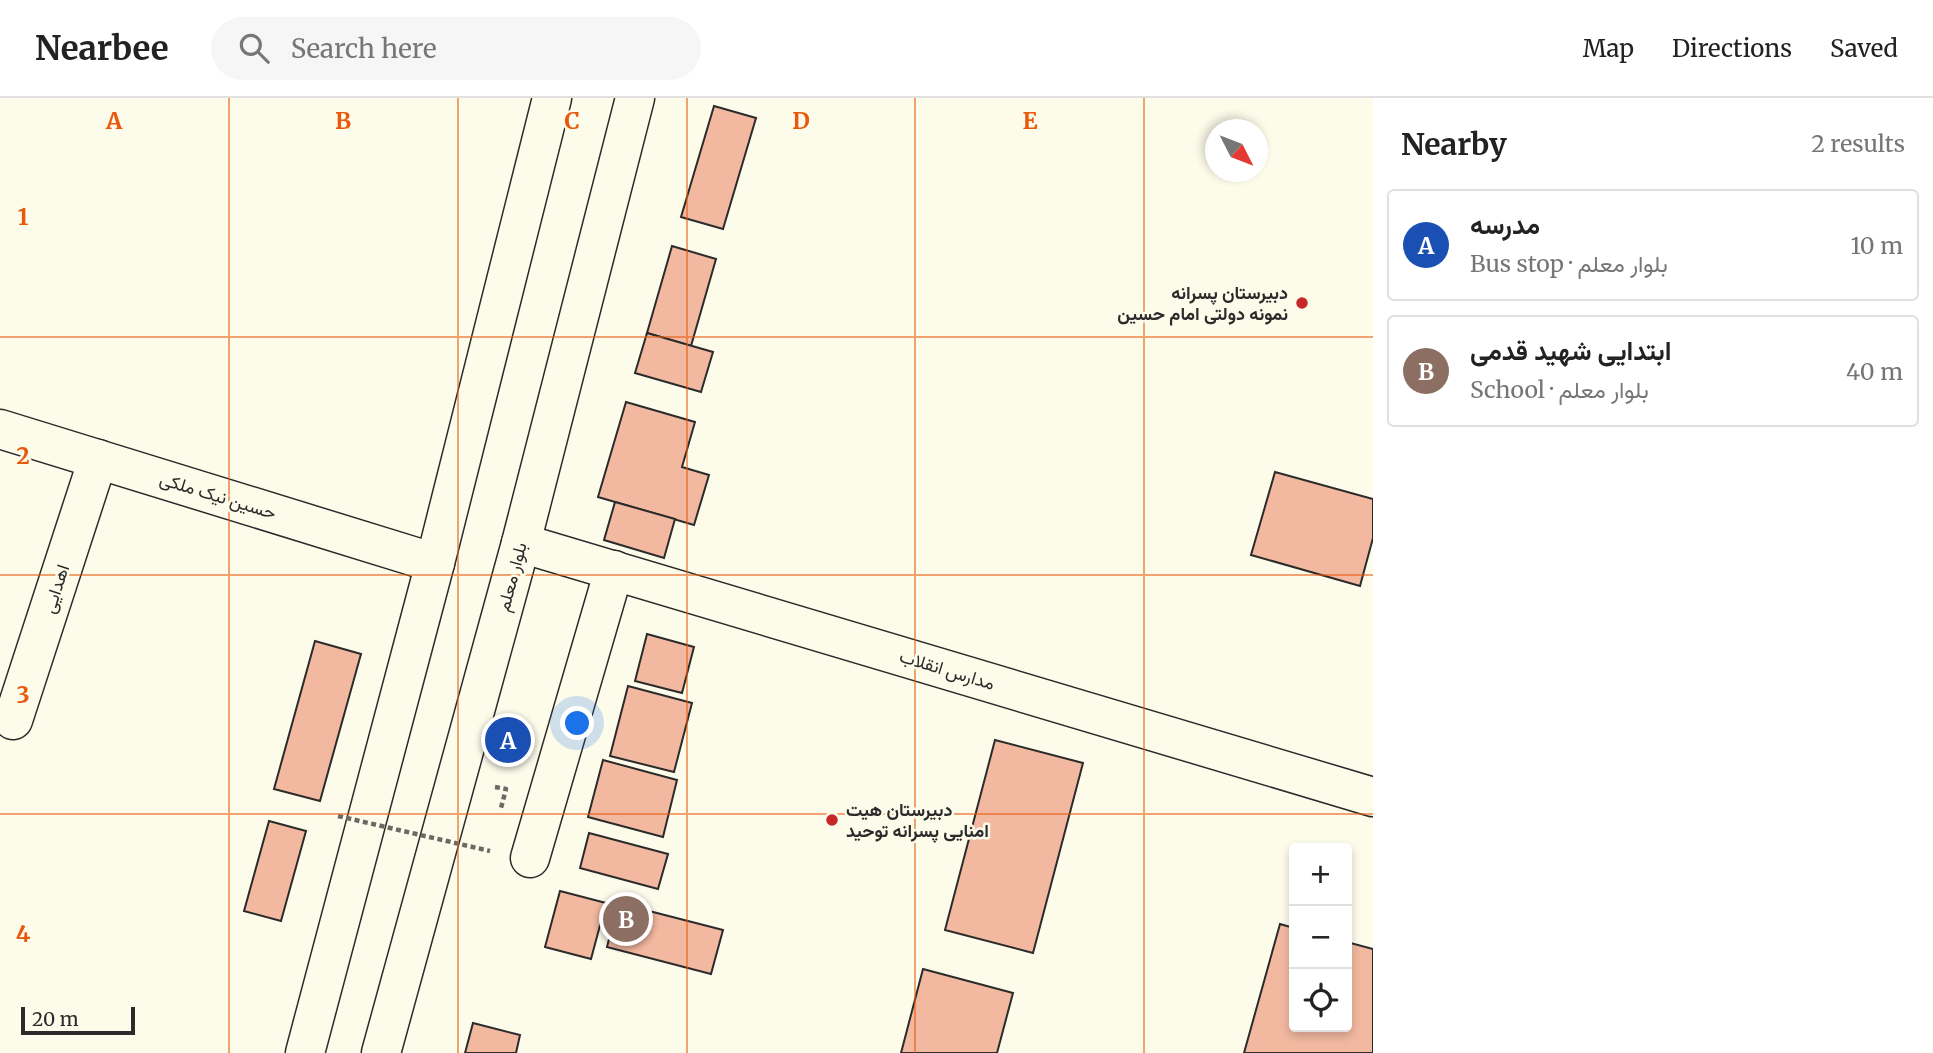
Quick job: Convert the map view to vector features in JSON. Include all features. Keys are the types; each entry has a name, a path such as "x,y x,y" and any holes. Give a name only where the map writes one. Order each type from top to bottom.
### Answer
{"main road":[{"path":"305,1053 435,563 552,98"},
{"name":"بلوار معلم","path":"381,1053 521,543 635,98"},
{"name":"حسین نیک ملکی","path":"0,429 435,563"},
{"name":"اهدایی","path":"13,720 98,459"},
{"name":"مدارس انقلاب","path":"521,543 1373,797"},
{"path":"530,858 614,570"}],"path":[{"path":"338,816 491,851"}],"building":[{"path":"714,106 756,118 723,229 681,217"},
{"path":"672,246 716,259 691,346 647,333"},
{"path":"647,333 713,352 701,392 635,373"},
{"path":"626,402 695,422 682,467 709,475 694,525 598,497"},
{"path":"1275,472 1373,499 1373,538 1360,586 1251,555"},
{"path":"615,502 675,519 664,558 604,540"},
{"path":"647,634 694,647 682,693 635,681"},
{"path":"315,641 361,654 320,801 274,789"},
{"path":"628,686 692,703 674,772 610,756"},
{"path":"995,740 1083,763 1033,953 945,930"},
{"path":"603,760 677,780 663,837 588,817"},
{"path":"269,821 306,831 281,921 244,911"},
{"path":"589,833 668,854 658,889 580,868"},
{"path":"560,891 606,903 591,959 545,947"},
{"path":"618,903 723,930 711,974 607,947"},
{"path":"1280,924 1289,927 1289,1032 1352,1032 1352,943 1373,949 1373,1053 1244,1053"},
{"path":"923,969 1013,993 997,1053 901,1053"},
{"path":"473,1023 520,1035 516,1053 465,1053"}],"place":[{"name":"دبیرستان پسرانه نمونه دولتی امام حسین","path":"1302,303"},
{"name":"مدرسه","path":"508,740"},
{"name":"دبیرستان هیت امنایی پسرانه توحید","path":"832,820"},
{"name":"ابتدایی شهید قدمی","path":"626,919"}]}
